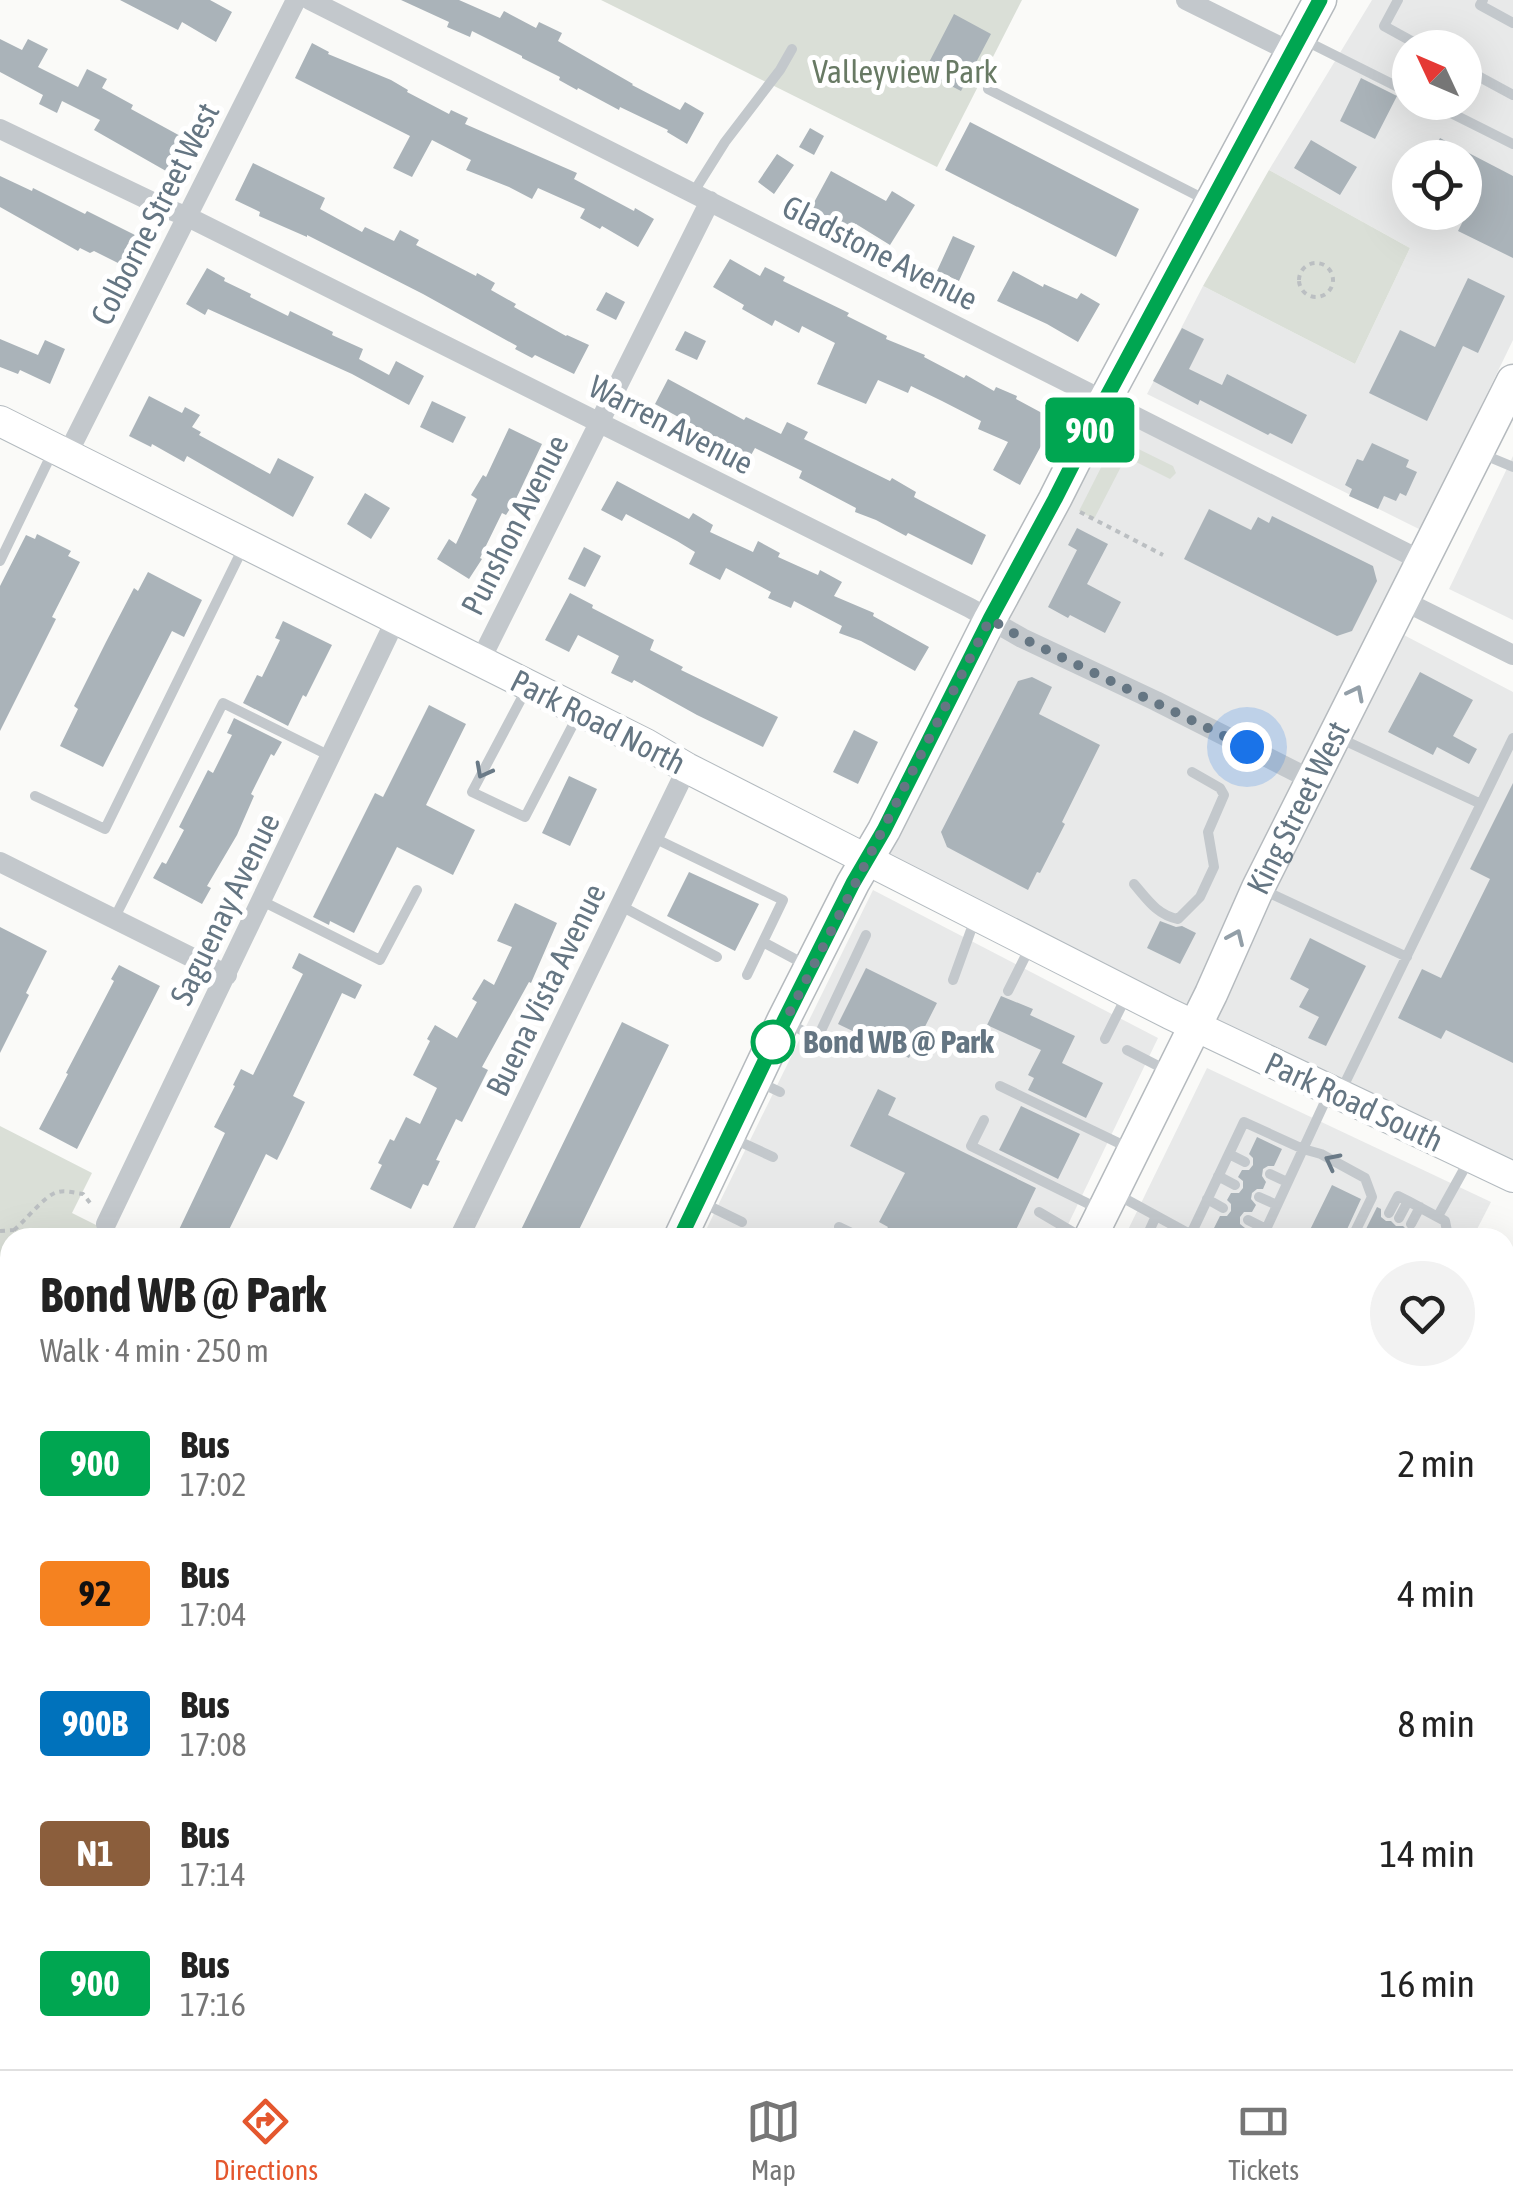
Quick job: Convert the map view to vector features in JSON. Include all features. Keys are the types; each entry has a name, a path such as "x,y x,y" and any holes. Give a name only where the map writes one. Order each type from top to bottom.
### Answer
{"main road":[{"path":"685,1228 729,1136 768,1086 784,1021 990,619 1320,0"},
{"name":"King Street West","path":"1097,1220 1172,1074 1258,888 1513,381"},
{"name":"Park Road North","path":"0,421 646,744 1195,1025"},
{"name":"Park Road South","path":"1195,1025 1513,1177"}],"street":[{"name":"Colborne Street West","path":"61,452 188,217 296,0"},
{"name":"Gladstone Avenue","path":"310,0 1422,561"},
{"path":"1186,0 1295,45"},
{"name":"Warren Avenue","path":"0,129 188,217 1312,780"},
{"name":"Punshon Avenue","path":"480,661 600,424 701,197"},
{"path":"1402,600 1513,656"},
{"name":"Saguenay Avenue","path":"106,1224 396,619"},
{"name":"Buena Vista Avenue","path":"464,1228 687,768"},
{"path":"0,862 227,974"}],"lane":[{"path":"1392,30 1384,26 1398,0"},
{"path":"1477,2 1513,22"},
{"path":"1295,45 1392,85"},
{"path":"701,197 724,142 792,49"},
{"path":"1482,78 1513,94"},
{"path":"988,89 1212,203"},
{"path":"1466,120 1513,144"},
{"path":"0,562 61,452"},
{"path":"1478,452 1513,467"},
{"path":"35,796 104,829 246,543"},
{"path":"528,685 472,792 524,816 580,711"},
{"path":"115,917 223,703 331,757"},
{"path":"1334,736 1481,804"},
{"path":"1266,1228 1302,1150 1407,957 1513,738"},
{"path":"1134,884 1156,910 1178,920 1200,897 1214,868 1208,832 1224,795 1220,788 1192,772"},
{"path":"654,838 783,900 747,975"},
{"path":"1258,888 1407,957"},
{"path":"262,901 380,960 417,890"},
{"path":"620,906 716,958"},
{"path":"954,980 976,916"},
{"path":"784,1021 817,1039 866,935"},
{"path":"763,942 810,968"},
{"path":"1008,991 1032,944"},
{"path":"1106,1039 1128,993"},
{"path":"1127,1050 1172,1074"},
{"path":"1000,1086 1135,1150"},
{"path":"984,1120 971,1146 1097,1220"},
{"path":"1196,1228 1244,1122 1302,1150 1321,1154 1365,1178 1372,1196 1357,1228"},
{"path":"729,1136 773,1157"},
{"path":"1229,1154 1245,1162"},
{"path":"1438,1216 1471,1157"},
{"path":"1270,1174 1287,1182"},
{"path":"1218,1176 1235,1184"},
{"path":"1259,1197 1277,1205"},
{"path":"1207,1199 1224,1208"},
{"path":"698,1201 742,1222"},
{"path":"1420,1207 1400,1218 1408,1201 1420,1207 1438,1216 1447,1228"},
{"path":"1040,1212 1097,1220 1156,1216 1178,1228"},
{"path":"1151,1228 1156,1216"},
{"path":"1248,1220 1258,1228"}],"path":[{"path":"1317,262 1331,270 1333,281 1324,295 1312,297 1302,291 1300,274 1306,265 1317,262"},
{"path":"1080,512 1163,554"},
{"path":"17,1228 51,1194 60,1191 83,1194 106,1224"}],"shaded area":[{"path":"1372,0 1513,0 1513,340 1421,530 1147,394 1203,286 1355,364 1410,248 1269,170"},
{"path":"1119,399 1434,562 1400,633 1513,692 1513,1167 1225,1028 880,853 1008,621"},
{"path":"1513,456 1513,620 1449,589"},
{"path":"873,890 1158,1038 1066,1228 707,1228"},
{"path":"1207,1068 1491,1202 1478,1228 1129,1228"}],"green space":[{"name":"Valleyview Park","path":"601,0 1022,0 937,167"},
{"path":"1269,170 1410,248 1355,364 1203,286"},
{"path":"1116,438 1173,466 1176,473 1170,479 1126,457 1094,519 1079,511"},
{"path":"0,1126 92,1173 72,1213 102,1228 0,1228"}],"building":[{"path":"120,0 210,0 232,12 216,42 182,22 178,30"},
{"path":"401,0 459,0 500,18 504,11 536,28 539,22 562,33 558,41 632,85 680,110 685,102 704,113 687,144 668,130 577,90 522,56 472,31 470,37 447,27 449,22"},
{"path":"954,14 991,34 961,91 924,72"},
{"path":"0,39 22,50 28,39 48,49 38,67 78,87 87,69 107,79 102,88 184,138 166,171 94,130 100,120 62,101 57,113 39,104 43,95 0,72"},
{"path":"312,43 328,54 391,80 449,114 451,110 468,118 465,124 577,173 574,179 654,219 638,247 580,218 585,209 538,188 532,199 466,170 471,160 432,140 412,177 393,168 410,136 295,78"},
{"path":"1361,78 1392,94 1392,106 1375,139 1340,121"},
{"path":"970,122 1139,209 1116,257 945,170"},
{"path":"810,128 824,136 814,155 799,147"},
{"path":"1311,140 1357,167 1340,195 1294,168"},
{"path":"777,154 794,165 774,194 758,182"},
{"path":"1482,160 1513,176 1513,258 1458,231 1482,230"},
{"path":"253,163 325,198 320,209 362,232 365,227 394,241 400,230 419,240 416,245 495,283 491,290 516,304 514,307 589,345 574,374 535,355 532,358 423,294 307,235 259,216 260,212 235,200"},
{"path":"831,171 886,201 892,191 915,205 890,245 856,224 853,230 811,208"},
{"path":"0,176 135,235 120,264 94,251 78,251 0,207"},
{"path":"953,236 975,246 959,281 937,271"},
{"path":"730,259 760,276 765,267 785,277 783,281 849,313 847,316 887,336 886,339 925,355 964,378 966,375 994,391 996,387 1017,396 1016,399 1055,420 1020,485 993,470 1008,442 978,429 981,421 942,401 911,386 908,393 878,380 866,404 817,384 835,343 802,326 799,333 775,320 772,326 713,287"},
{"path":"207,268 251,294 250,297 288,316 290,311 363,349 359,359 389,375 396,361 424,376 409,405 352,374 208,309 205,315 186,304"},
{"path":"1013,271 1043,287 1044,284 1077,299 1081,293 1100,304 1078,342 997,301"},
{"path":"1468,278 1505,296 1478,353 1463,346 1427,421 1369,393 1400,330 1435,347"},
{"path":"606,292 625,302 616,320 596,310"},
{"path":"1182,328 1204,339 1189,369 1222,385 1227,374 1307,415 1292,444 1200,400 1198,405 1153,381"},
{"path":"685,331 706,341 697,360 675,350"},
{"path":"0,339 38,355 45,340 65,349 50,384 20,370 18,374 0,367"},
{"path":"668,379 744,420 746,417 781,434 787,422 808,432 804,439 916,492 914,497 986,535 972,565 855,512 856,508 799,478 802,471 755,448 750,457 707,439 709,434 655,404"},
{"path":"149,396 182,413 185,407 200,415 192,427 201,432 199,435 270,474 278,458 314,477 293,517 187,456 184,462 129,436"},
{"path":"432,401 466,417 453,443 420,427"},
{"path":"509,428 542,444 515,501 506,515 502,513 469,579 437,559 449,539 456,544 477,499 471,495 483,475 486,477"},
{"path":"1372,443 1409,460 1406,467 1417,472 1406,496 1400,493 1396,501 1384,496 1378,509 1349,496 1352,489 1345,485 1357,459 1363,461"},
{"path":"617,481 689,519 693,513 713,525 710,532 753,552 758,541 780,553 778,557 818,575 820,570 842,582 834,596 874,613 873,616 929,647 915,671 839,633 842,626 794,601 791,608 768,598 771,592 726,568 720,580 689,564 695,552 677,541 626,514 622,521 601,510"},
{"path":"365,493 390,508 371,539 347,524"},
{"path":"1209,509 1251,530 1258,517 1269,523 1272,516 1373,566 1377,581 1352,631 1337,636 1184,559"},
{"path":"1077,528 1108,544 1087,584 1121,602 1105,633 1048,607 1077,550 1068,545"},
{"path":"37,534 71,551 68,556 80,562 0,731 0,586 26,535 35,539"},
{"path":"584,547 601,556 585,587 568,579"},
{"path":"148,572 202,600 184,637 172,631 103,767 60,746 78,709 74,706 106,642 134,588 138,591"},
{"path":"570,593 654,640 650,650 683,667 681,670 778,717 763,747 634,680 632,683 611,673 619,656 578,635 569,652 545,640"},
{"path":"283,621 332,645 288,726 243,703 257,675 262,677 280,640 275,638"},
{"path":"1420,672 1473,700 1453,736 1477,749 1469,764 1437,747 1433,755 1388,732"},
{"path":"1032,677 1052,687 1039,714 1100,745 1062,822 1065,824 1028,890 947,847 941,832 1018,681"},
{"path":"429,705 466,724 426,805 475,830 453,875 397,847 354,933 313,917 375,793 383,797"},
{"path":"234,718 282,742 274,756 271,754 251,794 254,796 237,835 207,886 211,888 202,904 153,878 162,862 166,864 184,830 179,827 208,770 213,773 232,735 227,733"},
{"path":"854,730 878,742 858,784 833,772"},
{"path":"569,776 597,789 570,846 542,833"},
{"path":"1513,783 1513,1063 1446,1030 1441,1039 1398,1018 1422,969 1441,978 1490,879 1470,869"},
{"path":"689,872 759,904 735,951 667,916"},
{"path":"515,903 557,923 531,983 482,1067 488,1070 462,1122 456,1119 428,1186 423,1184 411,1209 370,1189 382,1165 378,1163 406,1117 420,1124 437,1088 413,1075 435,1025 457,1038 477,1002 472,999 484,979 494,985 512,947 497,941"},
{"path":"1160,921 1196,933 1180,964 1147,948"},
{"path":"0,927 47,951 0,1053"},
{"path":"1310,938 1366,966 1326,1046 1308,1038 1319,1017 1299,1007 1309,989 1290,979"},
{"path":"299,953 362,985 355,999 342,993 293,1096 305,1102 285,1144 277,1160 266,1154 230,1228 180,1228 225,1133 214,1127 233,1085 241,1069 253,1075 303,974 292,968"},
{"path":"119,965 160,986 77,1149 39,1129"},
{"path":"866,968 937,1003 909,1058 838,1024"},
{"path":"1001,996 1033,1009 1030,1015 1075,1036 1062,1063 1103,1083 1086,1118 1028,1090 1034,1078 1028,1075 1041,1050 987,1025"},
{"path":"622,1022 669,1045 580,1228 522,1228"},
{"path":"878,1089 896,1098 888,1115 1036,1188 1017,1228 887,1228 879,1222 905,1173 850,1146"},
{"path":"1021,1106 1080,1134 1058,1179 999,1150"},
{"path":"1257,1137 1282,1149 1274,1166 1263,1169 1266,1182 1263,1189 1252,1193 1256,1205 1252,1212 1244,1212 1240,1217 1245,1228 1214,1228 1220,1216 1231,1211 1227,1200 1231,1193 1239,1193 1243,1188 1238,1177 1253,1165 1249,1154"},
{"path":"1332,1185 1361,1199 1348,1228 1311,1228"},
{"path":"1377,1207 1386,1221 1405,1228 1366,1228"}],"bus line":[{"name":"900","path":"685,1228 853,883 1105,400 1320,0"}],"place":[{"name":"Bond WB @ Park","path":"773,1042"}],"route":[{"path":"773,1042 770,1051 990,619 1247,747"}]}
